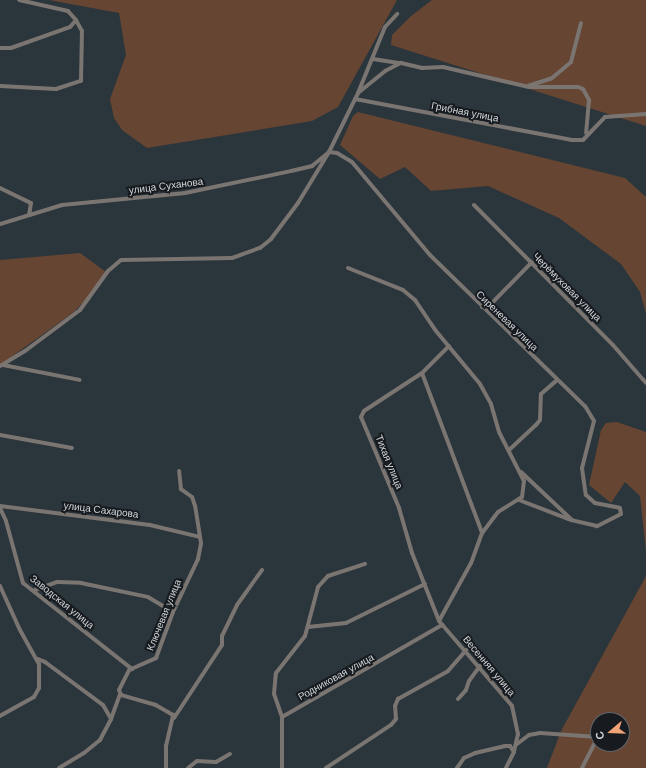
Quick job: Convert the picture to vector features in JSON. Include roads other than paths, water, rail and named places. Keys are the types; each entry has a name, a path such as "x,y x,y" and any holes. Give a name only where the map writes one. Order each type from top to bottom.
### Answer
{"street":[{"path":"0,86 56,89 81,81 82,31 76,20 68,11 19,0"},
{"path":"2,366 80,310 108,271 121,260 232,258 260,248 272,239 298,203 329,152 358,93 385,27 398,14"},
{"path":"0,48 10,48 70,27 76,20"},
{"path":"526,86 552,78 571,62 581,23"},
{"path":"373,59 422,68 442,67 526,86 583,89 589,100 586,133"},
{"path":"358,93 385,71 401,64"},
{"name":"Грибная улица","path":"355,99 572,140 583,140 586,133"},
{"path":"586,133 605,117 646,114"},
{"name":"улица Суханова","path":"0,224 62,205 185,193 291,171 312,166 329,152"},
{"name":"Сиреневая улица","path":"329,152 337,153 352,162 430,255 556,381 585,406 594,421 582,468 586,495 595,503 620,508 619,516 597,526 572,520"},
{"path":"0,188 31,203 29,216"},
{"name":"Черёмуховая улица","path":"474,205 613,345 646,383"},
{"path":"481,307 490,304 532,262"},
{"path":"348,268 409,294 488,397 499,432 521,472 572,520"},
{"name":"Тихая улица","path":"440,623 412,553 399,508 362,417 364,411 422,373 449,346"},
{"path":"2,366 80,380"},
{"path":"422,373 482,533"},
{"path":"509,450 540,420 541,394 556,381"},
{"path":"0,435 72,448"},
{"name":"Ключевая улица","path":"132,669 156,658 173,612 198,559 200,537 194,506 192,498 181,489 180,471"},
{"path":"440,623 471,562 482,533 498,512 519,500 524,489 521,472"},
{"path":"519,500 572,520"},
{"name":"улица Сахарова","path":"0,507 150,525 200,537"},
{"name":"Заводская улица","path":"0,507 6,520 24,583 35,590 132,669"},
{"path":"282,768 282,717 274,694 276,673 305,636 314,598 323,580 365,564"},
{"path":"166,768 166,746 174,718 222,645 222,636 237,605 262,570"},
{"path":"35,590 57,582 82,583 148,597 173,612"},
{"path":"308,627 346,623 425,584"},
{"path":"0,586 26,642 38,659 45,662 103,705 111,719"},
{"name":"Весенняя улица","path":"440,623 480,666 512,706 518,727 514,752 506,768"},
{"name":"Родниковая улица","path":"282,717 440,623"},
{"path":"326,768 392,725 396,719 395,702 443,675 466,650"},
{"path":"0,716 29,701 37,692 38,659"},
{"path":"458,699 466,690 469,681 480,666"},
{"path":"59,768 94,745 111,719 126,673 132,669"},
{"path":"120,694 164,708 174,718"},
{"path":"516,744 529,735 540,733 590,736"},
{"path":"457,768 464,758 475,753 505,746 510,746 514,752"},
{"path":"582,768 590,752"},
{"path":"188,768 197,761 213,762 230,754"}]}
